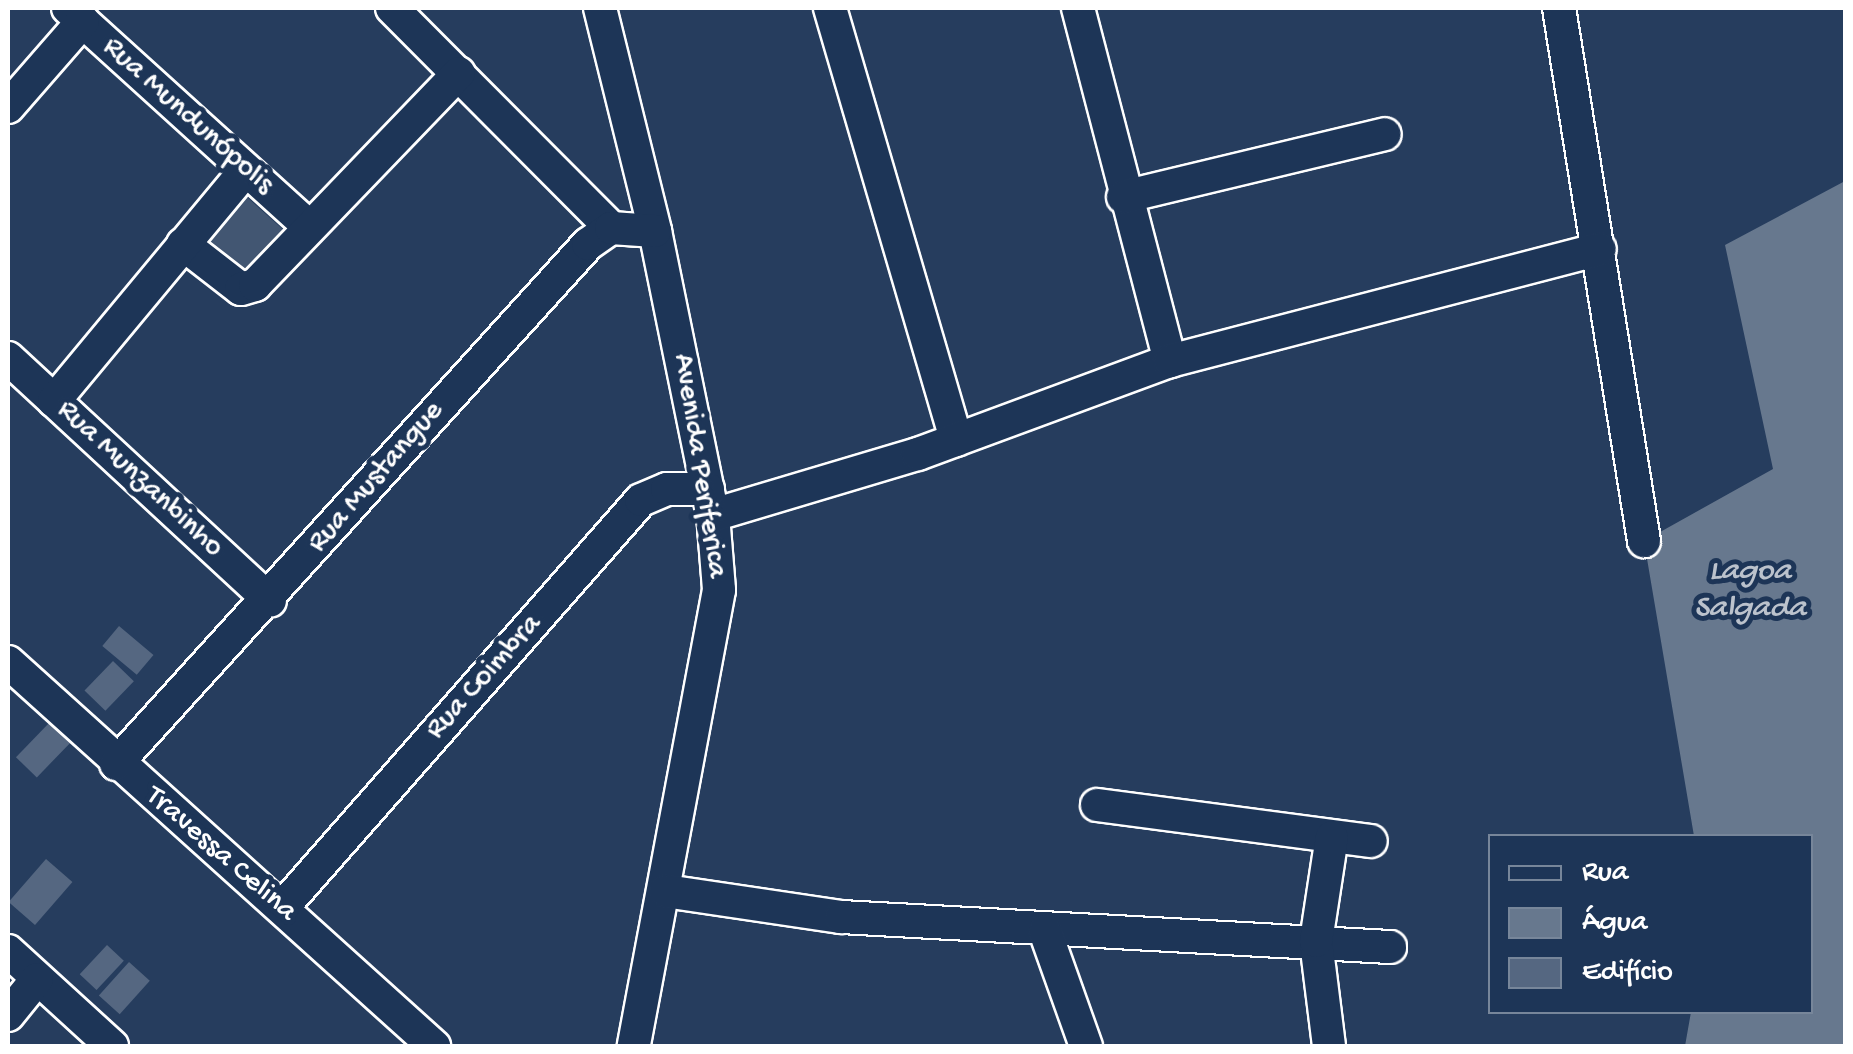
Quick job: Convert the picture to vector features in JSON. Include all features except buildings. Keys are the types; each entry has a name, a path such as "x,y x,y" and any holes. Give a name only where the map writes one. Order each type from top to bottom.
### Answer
{"street":[{"path":"392,8 612,228 656,230"},
{"name":"Avenida Periferica","path":"600,8 656,230 710,502 719,590 713,648 634,1046"},
{"path":"830,8 956,440"},
{"path":"1078,8 1124,197 1170,361"},
{"path":"1559,8 1644,540"},
{"path":"8,108 75,14"},
{"name":"Rua Mundunópolis","path":"75,14 308,226"},
{"path":"184,244 241,289 263,276 459,74"},
{"path":"1124,197 1384,134"},
{"path":"54,400 245,171"},
{"name":"Rua Mustangue","path":"116,764 270,601 510,328 588,244 612,228"},
{"name":"Rua Coimbra","path":"282,908 640,500 667,489 710,502 956,440 1170,361 1600,249"},
{"name":"Rua Munzanbinho","path":"8,358 270,601"},
{"name":"Travessa Celina","path":"8,662 116,764 282,908 399,1035 434,1046"},
{"path":"1097,805 1372,841"},
{"path":"1330,1046 1316,941 1332,837"},
{"path":"665,891 824,916 1390,947"},
{"path":"1046,931 1086,1046"},
{"path":"8,951 112,1046"},
{"path":"8,1015 38,979"}],"shaded area":[{"path":"238,189 288,234 246,280 197,235"}],"water":[{"name":"Lagoa Salgada","path":"1845,181 1845,1046 1685,1046 1691,1014 1813,1014 1813,834 1694,834 1644,541 1773,469 1725,245"}]}
